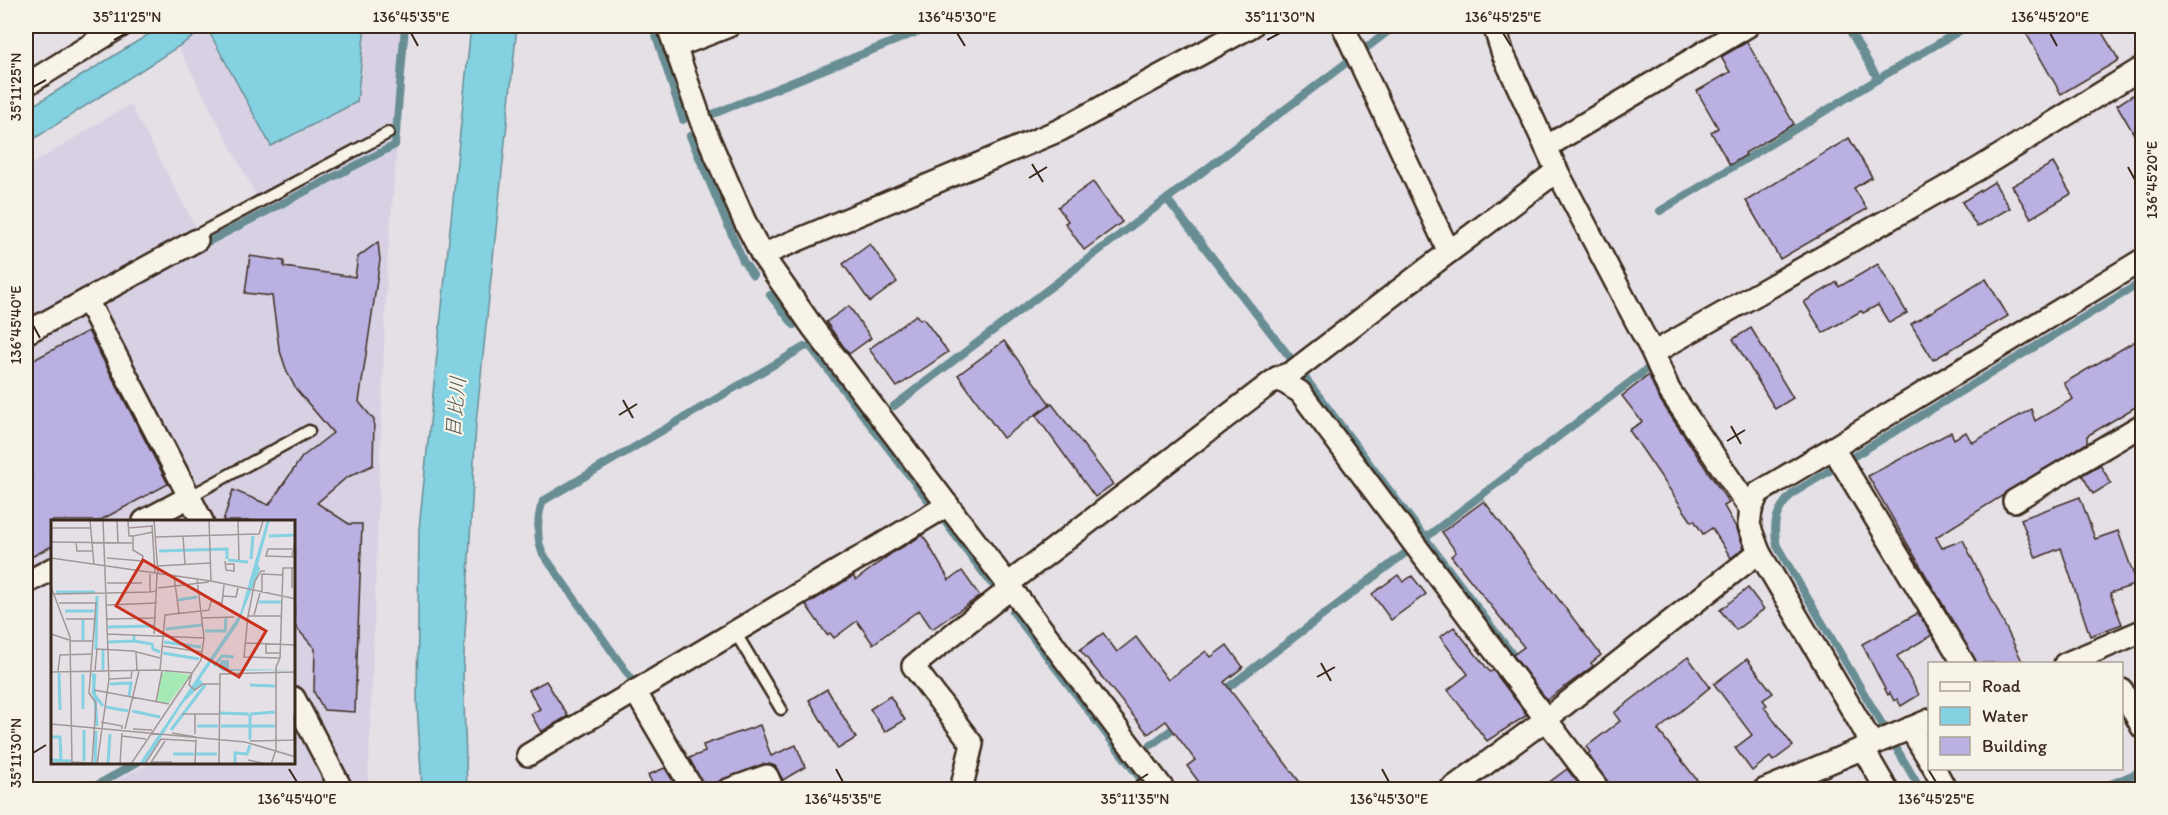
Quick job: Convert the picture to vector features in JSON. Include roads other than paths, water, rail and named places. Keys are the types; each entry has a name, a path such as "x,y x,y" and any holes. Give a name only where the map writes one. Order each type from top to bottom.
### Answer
{"street":[{"path":"26,85 121,26"},
{"path":"668,26 701,121 762,255 814,329 1164,789"},
{"path":"675,46 729,26"},
{"path":"762,255 1060,130 1252,26"},
{"path":"1343,26 1449,252"},
{"path":"1494,26 1503,54 1557,171 1653,353 1669,390 1751,510"},
{"path":"1546,147 1748,26"},
{"path":"1653,353 2140,75"},
{"path":"961,789 972,744 913,666 1009,586 1277,378 1292,373 1557,171"},
{"path":"26,333 197,240"},
{"path":"1887,789 1872,746 1759,552 1749,525 1751,510 1758,493 1834,450 2142,260"},
{"path":"87,300 201,520"},
{"path":"1277,378 1300,392 1599,789"},
{"path":"2014,501 2142,425"},
{"path":"1834,450 1963,662"},
{"path":"146,520 189,497"},
{"path":"528,755 948,505"},
{"path":"1450,789 1545,720 1759,552"},
{"path":"26,583 51,570"},
{"path":"2070,662 2103,656 2142,631"},
{"path":"635,691 693,789"},
{"path":"2123,694 2142,727"},
{"path":"296,702 342,789"},
{"path":"1764,789 1872,746 1928,720"},
{"path":"1905,731 1928,760"},
{"path":"1935,770 1946,789"},
{"path":"728,789 767,776 773,789"}],"lane":[{"path":"197,240 199,234 388,133"},
{"path":"189,497 309,431"},
{"path":"735,632 781,709"}],"water":[{"path":"162,26 365,26 357,102 271,146 207,28 26,144 26,110"},
{"name":"目比川","path":"471,26 517,26 476,423 463,674 467,789 422,789 417,702 419,529"}],"waterway":[{"path":"210,241 395,145 405,26"},
{"path":"653,26 683,120"},
{"path":"708,116 932,26"},
{"path":"1361,52 1395,26"},
{"path":"1509,33 1521,26"},
{"path":"1847,26 1878,79 1968,26"},
{"path":"894,406 1350,60"},
{"path":"1660,211 1878,79"},
{"path":"690,136 743,261 753,275"},
{"path":"1167,199 1292,360"},
{"path":"1921,790 1777,546 1775,523 1779,511 1793,493 2142,282"},
{"path":"770,295 794,325"},
{"path":"635,684 543,554 538,528 543,501 804,347 810,346 928,500"},
{"path":"1425,538 1646,370"},
{"path":"1306,379 1518,662"},
{"path":"946,523 991,583"},
{"path":"1222,692 1404,554"},
{"path":"1013,612 1149,790"},
{"path":"1151,745 1179,724"},
{"path":"88,790 134,764"},
{"path":"2097,790 2142,771"}]}
